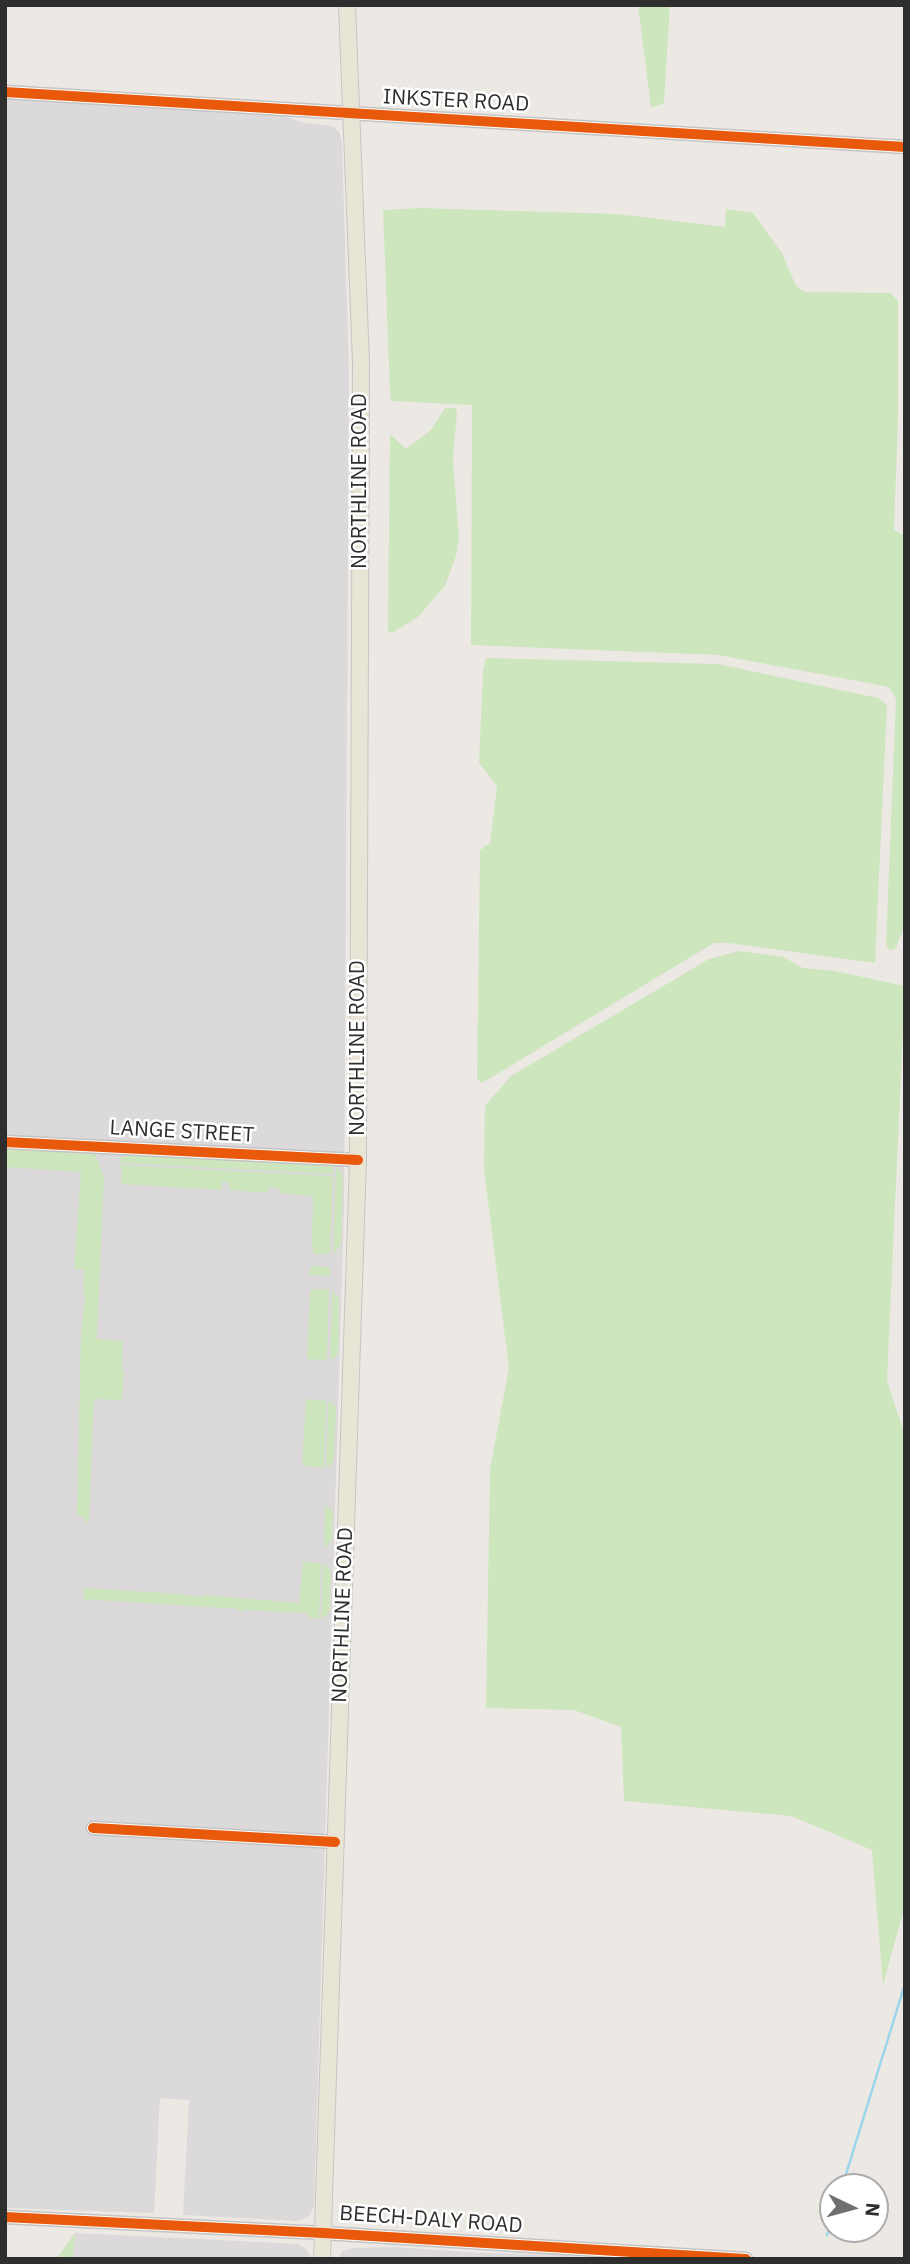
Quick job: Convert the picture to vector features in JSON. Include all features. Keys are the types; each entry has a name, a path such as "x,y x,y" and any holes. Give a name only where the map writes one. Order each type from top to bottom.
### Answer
{"main road":[{"name":"NORTHLINE ROAD","path":"322,2259 358,1160 361,363 347,5"}],"street":[{"name":"INKSTER ROAD","path":"5,92 905,147"},
{"name":"LANGE STREET","path":"5,1142 358,1160"},
{"path":"93,1828 335,1842"},
{"name":"BEECH-DALY ROAD","path":"6,2218 323,2232 746,2259"}],"shaded area":[{"path":"5,98 281,115 304,123 333,126 340,133 342,144 349,375 344,1209 314,2207 308,2217 299,2221 183,2215 189,2100 160,2098 154,2213 5,2208"},
{"path":"75,2233 298,2244 306,2249 310,2256 308,2259 73,2259"},
{"path":"395,2247 479,2253 560,2254 589,2259 338,2259 342,2251 353,2248"}],"green space":[{"path":"638,5 670,5 664,103 651,108"},
{"path":"420,208 617,214 725,227 726,209 753,213 782,253 796,286 805,292 890,293 898,301 894,530 905,536 905,924 896,948 890,951 886,945 896,699 889,687 718,655 471,645 472,405 391,401 390,393 383,210"},
{"path":"445,408 455,408 457,412 453,460 459,537 456,556 445,586 418,617 392,633 388,632 390,434 406,449 431,430"},
{"path":"486,658 718,664 878,698 887,705 875,963 714,943 482,1083 477,1079 480,850 490,843 497,786 479,763 483,671"},
{"path":"739,951 783,957 803,968 835,971 905,986 887,1380 905,1436 905,1905 883,1985 872,1850 791,1816 624,1801 621,1727 574,1710 486,1708 490,1469 509,1368 484,1170 485,1106 511,1076 709,959"},
{"path":"5,1148 93,1153 104,1177 97,1339 123,1341 124,1372 122,1400 94,1399 87,1523 77,1514 81,1332 85,1297 84,1270 74,1269 81,1172 5,1167"},
{"path":"130,1155 333,1166 333,1174 119,1163 122,1157"},
{"path":"119,1165 333,1176 330,1254 314,1254 312,1248 313,1196 279,1193 279,1188 269,1187 268,1193 229,1190 229,1183 222,1182 221,1190 121,1184 122,1168"},
{"path":"336,1167 343,1178 341,1245 333,1254"},
{"path":"311,1266 330,1267 330,1276 309,1275"},
{"path":"329,1289 327,1360 307,1359 310,1291"},
{"path":"332,1290 339,1299 338,1354 330,1360"},
{"path":"306,1399 326,1401 324,1468 302,1465"},
{"path":"328,1401 336,1407 334,1458 332,1464 326,1468"},
{"path":"325,1504 333,1512 332,1540 324,1548"},
{"path":"303,1562 321,1563 319,1618 310,1618 306,1613 243,1610 240,1614 238,1609 83,1599 84,1588 299,1603"},
{"path":"323,1563 331,1571 330,1609 321,1619"},
{"path":"75,2233 73,2259 56,2259"}],"waterway":[{"path":"846,2173 905,1984"}],"cycle path":[{"path":"5,92 905,147"},
{"path":"5,1142 358,1160"},
{"path":"93,1828 335,1842"},
{"path":"5,2217 746,2259"}]}
